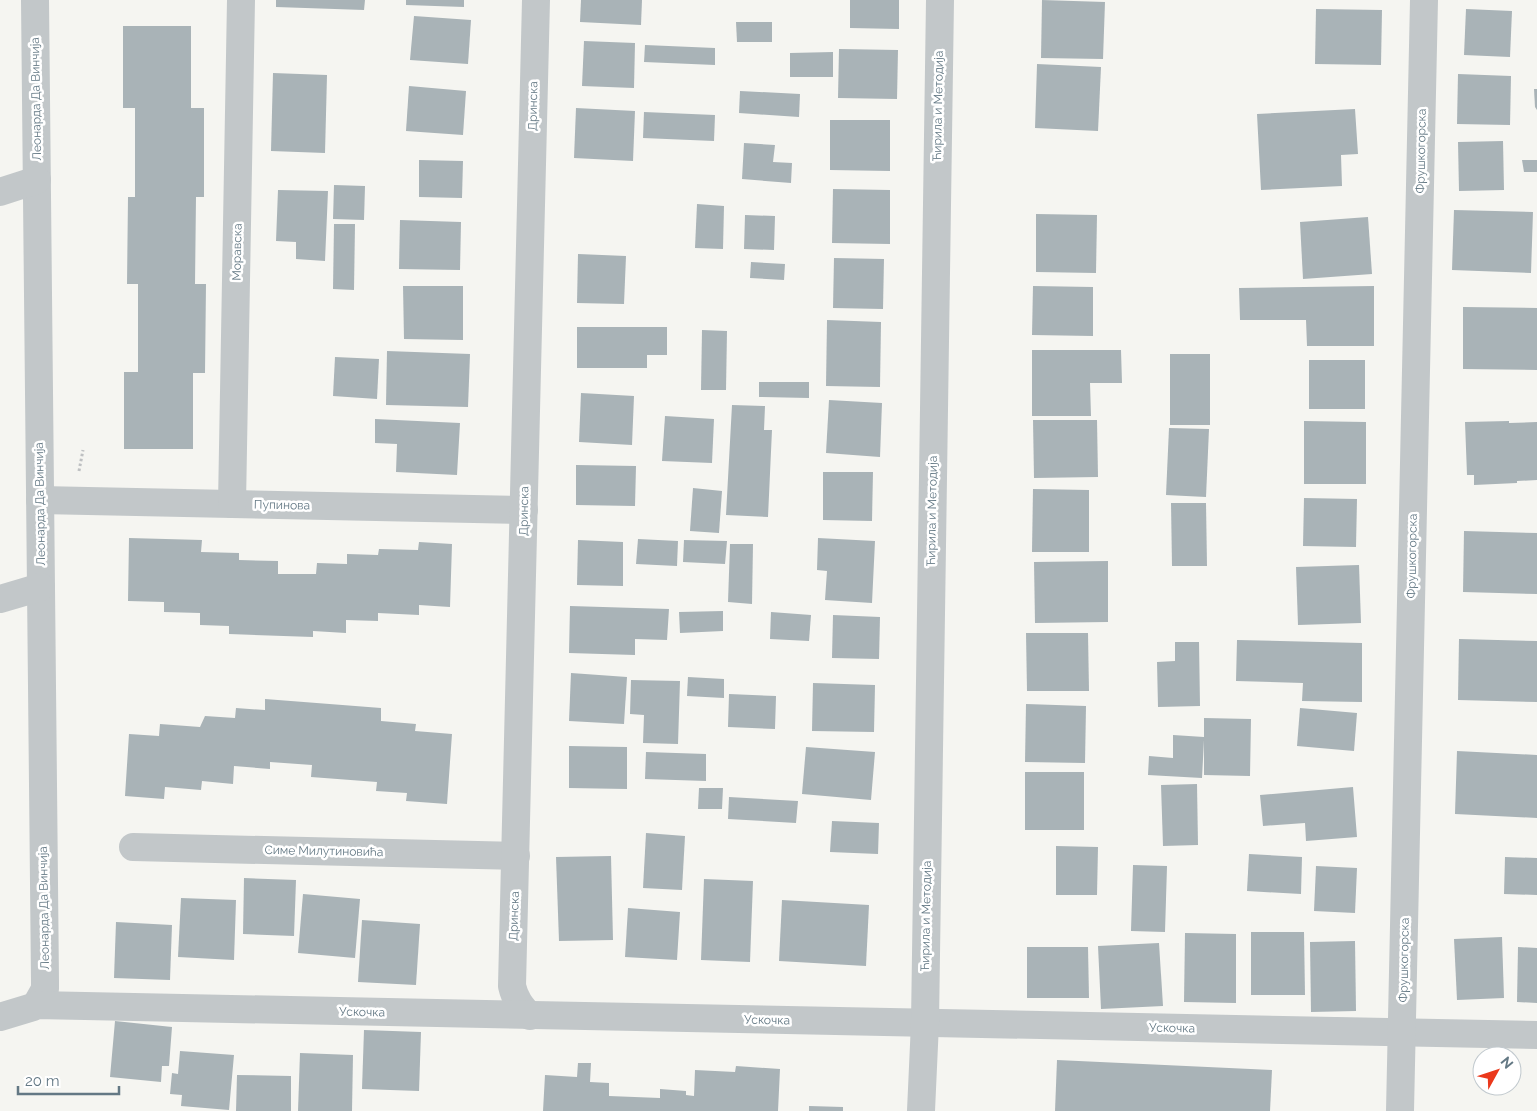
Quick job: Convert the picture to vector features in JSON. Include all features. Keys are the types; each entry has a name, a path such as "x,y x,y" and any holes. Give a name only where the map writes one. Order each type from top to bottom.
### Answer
{"street":[{"name":"Леонарда Да Винчија","path":"35,0 45,981 42,996 36,1005"},
{"name":"Моравска","path":"232,504 241,0"},
{"name":"Дринска","path":"530,1016 515,997 512,986 536,0"},
{"name":"Ћирила и Методија","path":"921,1111 925,1023 940,0"},
{"name":"Фрушкогорска","path":"1400,1111 1424,0"},
{"path":"0,192 37,180"},
{"name":"Пупинова","path":"40,500 524,510"},
{"path":"0,600 41,586"},
{"name":"Симе Милутиновића","path":"132,847 516,856"},
{"name":"Ускочка","path":"0,1017 36,1005 1537,1035"}],"building":[{"path":"276,0 365,0 364,10 276,7"},
{"path":"406,0 464,0 464,7 406,5"},
{"path":"581,0 642,0 641,25 580,22"},
{"path":"850,0 899,0 899,29 850,28"},
{"path":"1042,0 1105,2 1103,59 1041,58"},
{"path":"1316,9 1382,10 1381,65 1315,64"},
{"path":"1466,9 1512,11 1510,57 1464,55"},
{"path":"414,16 471,20 468,64 410,60"},
{"path":"736,22 772,22 772,42 737,42"},
{"path":"123,26 191,26 191,108 204,108 204,197 196,197 195,284 206,284 205,373 193,373 193,449 124,449 124,372 138,372 138,284 127,284 128,197 135,197 135,108 123,108"},
{"path":"584,41 635,43 634,88 582,86"},
{"path":"645,45 715,48 715,65 644,62"},
{"path":"839,49 898,50 897,99 838,98"},
{"path":"833,52 833,77 790,77 790,53"},
{"path":"1037,64 1101,67 1098,131 1035,128"},
{"path":"273,73 327,75 325,153 271,151"},
{"path":"1458,74 1511,76 1510,125 1457,124"},
{"path":"409,86 466,91 463,135 406,131"},
{"path":"1534,89 1537,89 1537,110 1535,107"},
{"path":"740,91 800,94 799,117 739,113"},
{"path":"576,108 635,111 633,161 574,158"},
{"path":"1355,109 1358,154 1341,155 1342,186 1261,190 1257,114"},
{"path":"644,112 715,115 714,141 643,138"},
{"path":"830,120 890,120 890,171 830,170"},
{"path":"1503,141 1504,190 1459,191 1458,142"},
{"path":"744,143 775,145 773,162 792,163 791,183 742,179"},
{"path":"419,160 463,161 462,198 419,197"},
{"path":"1522,160 1537,160 1537,172 1524,172"},
{"path":"334,185 365,186 364,220 333,219"},
{"path":"833,189 890,190 890,244 832,243"},
{"path":"278,190 328,191 325,261 296,259 296,242 276,241"},
{"path":"697,204 724,206 723,249 695,248"},
{"path":"1454,210 1533,212 1531,273 1452,270"},
{"path":"1036,214 1097,215 1096,273 1036,272"},
{"path":"745,215 775,216 774,250 744,249"},
{"path":"1368,217 1372,274 1303,279 1300,222"},
{"path":"400,220 461,222 460,270 399,269"},
{"path":"334,224 355,224 354,290 333,289"},
{"path":"578,254 626,256 624,304 577,303"},
{"path":"834,258 884,259 883,309 833,308"},
{"path":"751,262 785,264 784,280 750,278"},
{"path":"403,286 463,286 463,340 404,339"},
{"path":"1033,286 1093,287 1093,336 1032,335"},
{"path":"1374,286 1374,346 1307,346 1306,320 1240,320 1239,288"},
{"path":"1463,307 1537,308 1537,370 1463,369"},
{"path":"827,320 881,322 880,387 826,386"},
{"path":"577,327 667,327 667,355 647,355 647,368 577,368"},
{"path":"702,330 727,331 726,390 701,390"},
{"path":"1032,350 1121,350 1122,383 1090,383 1091,416 1032,416"},
{"path":"387,351 470,354 468,407 386,405"},
{"path":"1170,354 1210,354 1210,425 1170,425"},
{"path":"335,357 379,359 377,399 333,396"},
{"path":"1309,360 1365,360 1365,409 1309,409"},
{"path":"759,382 809,382 809,398 759,397"},
{"path":"581,393 634,396 632,445 579,442"},
{"path":"829,400 882,403 880,457 826,453"},
{"path":"732,405 765,406 764,430 772,430 768,517 726,515"},
{"path":"665,416 714,419 712,463 662,461"},
{"path":"375,419 460,423 457,475 396,472 397,444 375,443"},
{"path":"1033,420 1097,420 1098,477 1034,478"},
{"path":"1304,421 1366,422 1366,484 1304,484"},
{"path":"1509,421 1509,423 1537,422 1537,480 1474,485 1474,475 1467,475 1465,422"},
{"path":"1169,428 1209,429 1206,497 1166,495"},
{"path":"576,465 636,466 635,506 576,505"},
{"path":"823,472 873,472 872,521 823,520"},
{"path":"693,488 722,491 719,533 690,531"},
{"path":"1033,489 1089,490 1089,552 1032,552"},
{"path":"1304,498 1357,499 1356,547 1303,546"},
{"path":"1171,503 1206,503 1207,566 1172,566"},
{"path":"1464,531 1537,533 1537,594 1463,592"},
{"path":"129,538 202,540 201,552 239,553 239,560 278,561 278,574 316,574 317,563 347,564 347,554 378,555 379,549 418,550 419,542 452,544 450,607 419,605 419,615 378,613 378,621 346,620 346,633 313,631 313,637 229,634 229,626 200,625 200,613 164,612 164,602 128,601"},
{"path":"818,538 875,541 872,603 825,600 827,571 817,570"},
{"path":"638,539 678,541 677,566 636,564"},
{"path":"578,540 623,542 623,586 577,585"},
{"path":"684,540 727,541 725,564 683,562"},
{"path":"730,544 753,544 752,604 728,602"},
{"path":"1108,561 1108,622 1035,623 1034,562"},
{"path":"1359,565 1361,623 1298,625 1296,567"},
{"path":"570,606 669,609 667,640 635,639 635,655 569,653"},
{"path":"723,611 723,631 680,633 679,612"},
{"path":"771,612 811,615 809,641 770,639"},
{"path":"833,615 880,617 879,659 832,658"},
{"path":"1026,633 1088,633 1089,691 1027,691"},
{"path":"1459,639 1537,641 1537,702 1458,700"},
{"path":"1237,640 1362,643 1362,702 1302,701 1303,683 1236,681"},
{"path":"1175,642 1199,642 1200,706 1158,707 1157,662 1175,661"},
{"path":"571,673 627,677 624,724 569,721"},
{"path":"688,677 724,679 724,698 687,696"},
{"path":"631,680 680,681 678,744 643,743 644,715 630,714"},
{"path":"813,683 875,685 874,732 812,731"},
{"path":"729,694 776,696 775,729 728,727"},
{"path":"265,699 381,708 381,721 416,724 415,731 452,734 447,804 406,801 407,793 376,791 377,782 311,777 312,765 270,762 270,769 234,766 233,784 202,781 201,790 165,787 164,799 125,796 129,734 159,736 160,724 200,727 205,716 235,718 236,708 265,710"},
{"path":"1026,704 1086,706 1085,763 1025,762"},
{"path":"1300,708 1357,713 1354,751 1297,746"},
{"path":"1204,718 1251,719 1250,776 1204,775 1204,740 1202,778 1148,775 1149,756 1173,758 1173,735 1204,737"},
{"path":"569,746 627,747 627,789 569,788"},
{"path":"806,747 875,752 871,800 802,794"},
{"path":"1457,751 1537,755 1537,818 1455,814"},
{"path":"646,752 706,754 706,781 645,779"},
{"path":"1025,772 1084,772 1084,830 1025,830"},
{"path":"1197,784 1198,845 1163,846 1161,785"},
{"path":"1353,787 1357,837 1306,841 1305,823 1263,826 1260,795"},
{"path":"699,788 723,788 722,809 698,809"},
{"path":"729,797 798,801 796,823 728,819"},
{"path":"832,821 879,823 878,854 830,852"},
{"path":"646,833 685,836 682,890 643,888"},
{"path":"1056,846 1098,847 1097,895 1056,895"},
{"path":"1249,854 1302,857 1301,894 1247,891"},
{"path":"611,856 613,940 559,941 556,857"},
{"path":"1505,857 1537,858 1537,895 1504,894"},
{"path":"1133,865 1167,866 1165,932 1131,931"},
{"path":"1316,866 1357,868 1355,913 1314,911"},
{"path":"244,878 296,880 294,936 243,934"},
{"path":"704,879 753,881 750,962 701,960"},
{"path":"303,894 360,899 355,958 298,953"},
{"path":"181,898 236,900 234,960 178,957"},
{"path":"782,900 869,905 866,966 779,961"},
{"path":"628,908 680,912 677,960 625,957"},
{"path":"362,920 420,924 416,985 358,982"},
{"path":"116,922 172,925 170,980 114,978"},
{"path":"1251,932 1304,932 1305,995 1251,995"},
{"path":"1185,933 1236,934 1236,1003 1184,1002"},
{"path":"1502,937 1504,998 1457,1000 1454,939"},
{"path":"1355,941 1356,1011 1311,1012 1310,942"},
{"path":"1159,943 1163,1006 1101,1009 1098,946"},
{"path":"1027,947 1088,947 1089,998 1027,998"},
{"path":"1518,947 1537,948 1537,1003 1517,1002"},
{"path":"115,1021 172,1027 169,1066 162,1066 161,1082 110,1077"},
{"path":"364,1030 421,1032 419,1091 362,1089"},
{"path":"180,1051 234,1055 229,1110 181,1106 182,1095 170,1094 172,1073 178,1074"},
{"path":"300,1053 353,1055 352,1111 298,1111"},
{"path":"1057,1060 1272,1070 1270,1111 1055,1111"},
{"path":"578,1063 591,1063 590,1082 609,1083 609,1096 660,1098 660,1089 686,1091 686,1095 694,1096 695,1070 735,1072 736,1066 780,1069 778,1111 543,1111 545,1075 577,1077"},
{"path":"237,1075 291,1076 291,1111 236,1111"},
{"path":"809,1106 843,1107 843,1111 809,1111"}]}
